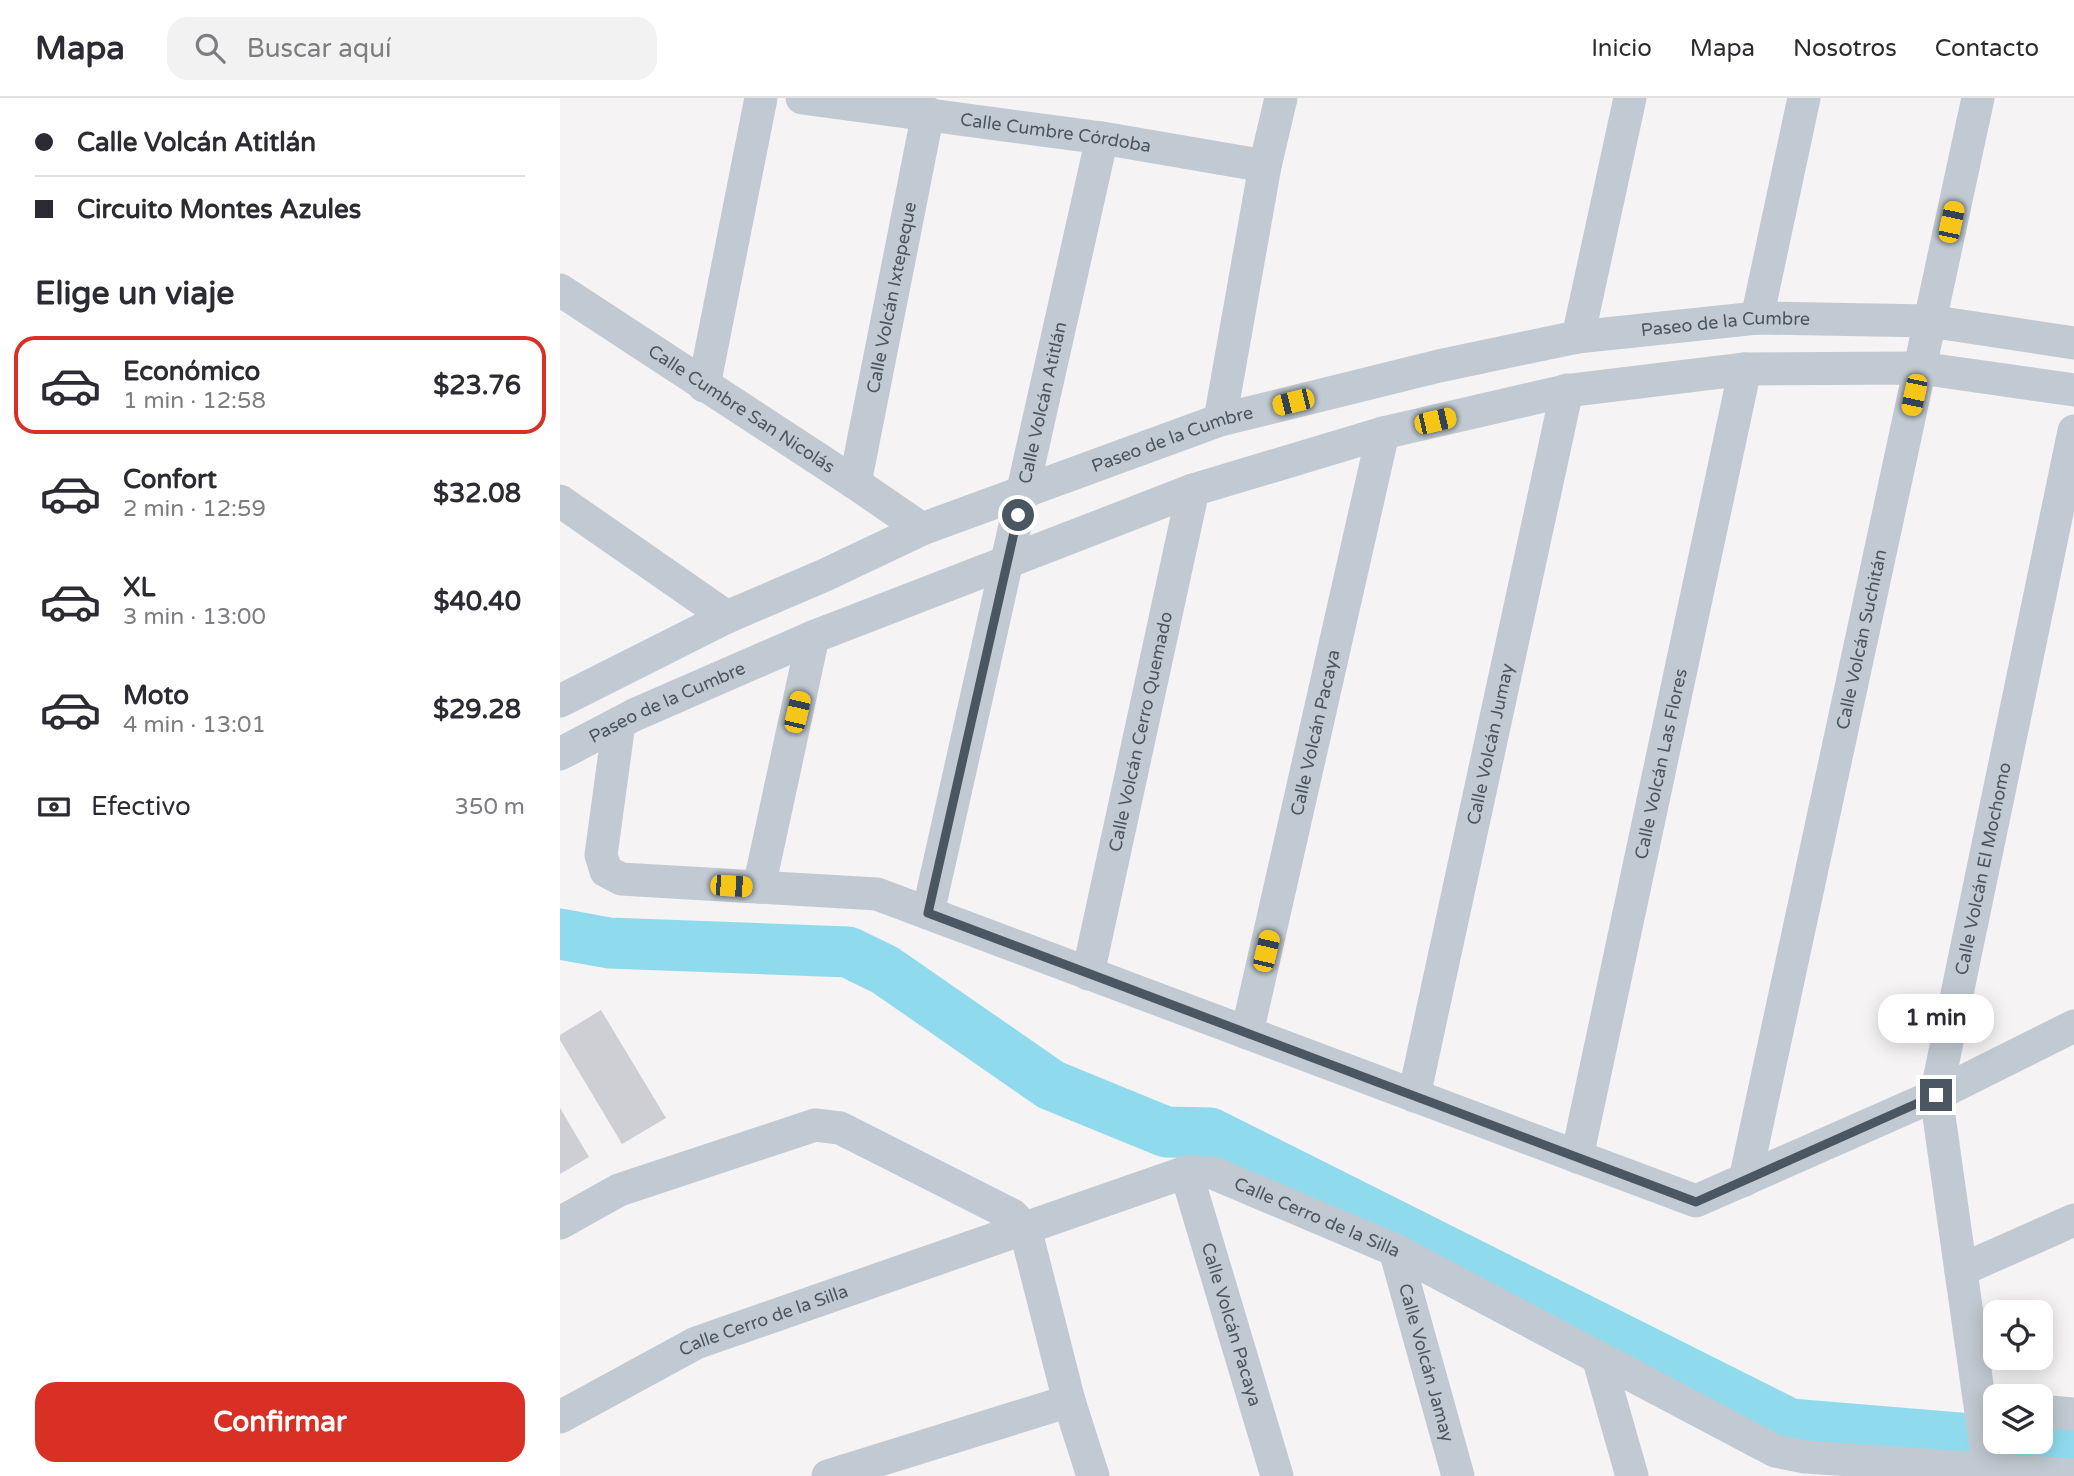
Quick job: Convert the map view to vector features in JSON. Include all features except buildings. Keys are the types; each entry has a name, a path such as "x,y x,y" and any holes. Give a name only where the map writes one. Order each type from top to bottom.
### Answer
{"street":[{"path":"704,386 761,98"},
{"name":"Calle Cumbre Córdoba","path":"802,98 1102,138 1265,166"},
{"path":"1220,420 1265,166 1281,98"},
{"path":"1578,337 1630,98"},
{"path":"1757,318 1804,98"},
{"name":"Calle Volcán Suchitán","path":"1745,1180 1978,98"},
{"name":"Calle Volcán Ixtepeque","path":"855,483 928,113"},
{"name":"Calle Volcán Atitlán","path":"928,913 1102,138"},
{"name":"Calle Cumbre San Nicolás","path":"560,290 922,529"},
{"name":"Paseo de la Cumbre","path":"560,701 727,617 922,529 1220,420 1439,366 1578,337 1757,318 1929,321 2074,343"},
{"name":"Paseo de la Cumbre","path":"560,754 619,723 814,636 1193,490 1383,433 1567,390 1745,369 1920,368 2074,390"},
{"name":"Calle Volcán Las Flores","path":"1577,1157 1745,369"},
{"name":"Calle Volcán Jumay","path":"1414,1096 1567,390"},
{"name":"Calle Volcán El Mochomo","path":"1983,1396 1961,1270 1936,1095 2074,431"},
{"name":"Calle Volcán Pacaya","path":"1247,1033 1383,433"},
{"name":"Calle Volcán Cerro Quemado","path":"1088,974 1193,490"},
{"path":"560,502 727,617"},
{"path":"759,887 814,636"},
{"path":"619,723 601,855 606,871 621,879 877,894 1696,1202 1936,1095 2074,1026"},
{"path":"560,1223 619,1190 815,1125 840,1128 1012,1215 1024,1228 1069,1401 1093,1476"},
{"name":"Calle Volcán Pacaya","path":"1186,1172 1277,1476"},
{"name":"Calle Cerro de la Silla","path":"560,1417 696,1343 1186,1172 1213,1173 1395,1250 1808,1467 1990,1470 2074,1475"},
{"path":"1961,1270 2074,1220"},
{"name":"Calle Volcán Jamay","path":"1395,1250 1458,1476"},
{"path":"1598,1357 1632,1476"},
{"path":"828,1476 1069,1401"},
{"path":"2053,1413 2074,1414"}],"waterway":[{"path":"560,934 609,943 848,952 885,970 1051,1085 1166,1132 1210,1133 1790,1424 1983,1440"},
{"path":"2053,1445 2074,1447"}],"route":[{"path":"1018,515 928,913 1696,1202 1936,1095"}]}
